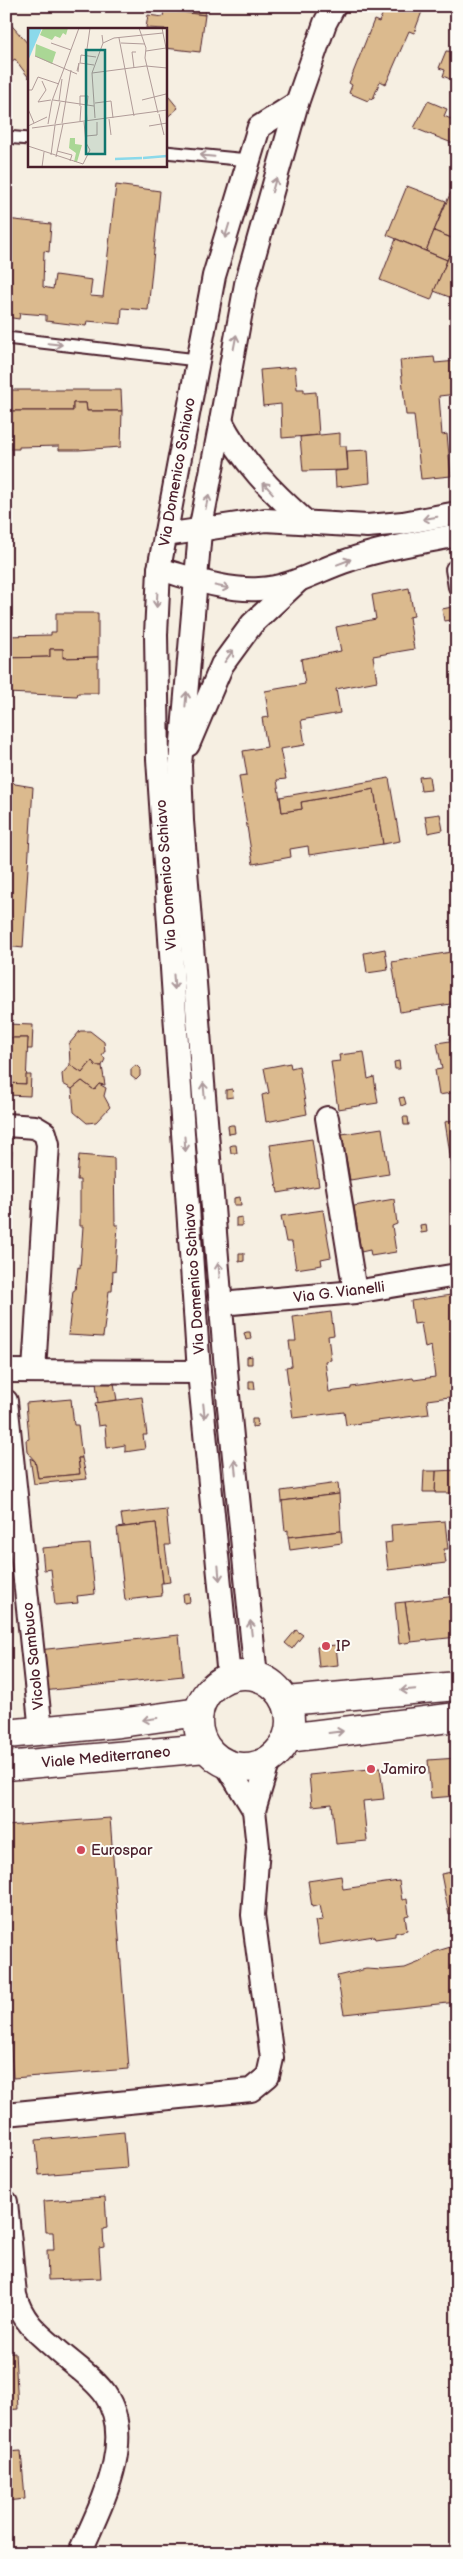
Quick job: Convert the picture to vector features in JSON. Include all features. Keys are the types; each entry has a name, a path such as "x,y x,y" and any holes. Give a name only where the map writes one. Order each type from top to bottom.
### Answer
{"street":[{"name":"Via Domenico Schiavo","path":"256,1677 229,1407 186,870 180,764 200,531 246,284 297,103 325,23 334,6"},
{"name":"Via Domenico Schiavo","path":"229,1677 199,1372 158,759 156,635 159,569 214,276 259,127 297,103"},
{"path":"221,421 235,448 272,492 305,521"},
{"path":"166,535 265,520 367,526 403,523 457,513"},
{"path":"159,569 223,588 260,589 299,580 348,560 405,544 457,535"},
{"path":"454,569 457,587"},
{"path":"180,764 222,665 252,624 299,580"},
{"path":"327,1118 354,1292"},
{"path":"6,1125 35,1127 46,1133 48,1144 34,1371"},
{"name":"Via G. Vianelli","path":"221,1304 354,1292 457,1275"},
{"path":"6,1371 199,1372"},
{"name":"Vicolo Sambuco","path":"6,1401 41,1731"},
{"path":"216,1756 246,1767 256,1766 269,1760 282,1747 287,1738 290,1725 286,1701 273,1686 256,1677 243,1675 229,1677 209,1690 198,1712 199,1731 216,1756 254,1810"},
{"path":"286,1701 457,1686"},
{"name":"Viale Mediterraneo","path":"6,1734 198,1712"},
{"path":"287,1738 457,1717"},
{"name":"Viale Mediterraneo","path":"6,1766 216,1756"},
{"path":"6,2114 251,2090 268,2076 272,2058 253,1915 258,1847 254,1810 269,1760"},
{"path":"6,2202 15,2295 18,2308 33,2328 95,2382 105,2395 116,2419 117,2447 114,2464 80,2553"}],"lane":[{"path":"6,137 28,139"},
{"path":"166,152 248,160"},
{"path":"6,338 198,360"}],"building":[{"path":"69,6 94,6 94,11 76,9"},
{"path":"164,6 206,6 205,15 164,10"},
{"path":"267,6 291,6 291,9"},
{"path":"386,6 424,6 414,33 409,31 386,84 380,81 373,99 370,98 368,101 349,93 352,85 349,83 374,20 379,22"},
{"path":"164,10 205,15 200,52 166,48 166,28 146,28 148,15 163,17"},
{"path":"6,19 28,44 28,77 15,59 6,65"},
{"path":"446,51 457,52 457,82 443,76 445,70 439,68"},
{"path":"166,93 178,108 166,118"},
{"path":"428,101 447,109 444,116 451,119 454,112 457,113 457,145 414,128"},
{"path":"116,185 160,191 148,310 122,308 121,324 87,321 86,326 46,321 46,315 20,313 19,319 6,317 6,219 51,224 49,252 44,251 43,287 53,289 55,275 92,280 90,296 103,297"},
{"path":"407,186 446,201 426,251 387,235"},
{"path":"451,192 457,194 457,240 434,231"},
{"path":"434,231 456,240 447,260 426,251"},
{"path":"396,239 447,260 431,300 380,280"},
{"path":"457,240 457,300 434,291"},
{"path":"434,357 435,363 457,361 457,394 439,396 442,435 447,434 451,476 421,479 414,415 406,415 400,360"},
{"path":"295,367 297,389 304,389 304,393 316,392 319,435 282,438 281,404 263,406 260,370"},
{"path":"6,390 121,390 122,411 87,411 86,403 73,403 73,411 6,411"},
{"path":"73,403 86,403 87,411 122,411 121,447 79,450 59,450 59,446 6,449 6,411 73,411"},
{"path":"340,433 340,446 346,446 348,470 303,471 300,437"},
{"path":"368,450 370,483 336,487 335,471 348,470 347,451"},
{"path":"409,588 414,616 409,617 414,649 373,656 377,681 336,689 340,713 301,720 305,745 280,749 286,779 277,780 282,812 302,809 301,802 374,789 383,844 309,855 308,846 290,849 291,857 253,864 239,776 247,775 243,751 267,747 262,718 269,717 265,691 305,684 301,659 341,651 336,627 376,619 372,595"},
{"path":"457,606 457,619 444,621 442,609"},
{"path":"56,613 98,613 98,657 63,658 63,649 50,649 50,657 6,658 6,636 51,635 51,632 56,632"},
{"path":"50,649 63,649 63,658 98,657 98,693 78,693 77,696 6,693 6,658 50,657"},
{"path":"6,775 15,784 33,787 23,948 6,946"},
{"path":"429,776 431,790 421,791 419,777"},
{"path":"389,778 400,841 383,844 374,789 301,802 302,809 282,812 280,797"},
{"path":"440,814 443,830 428,833 425,816"},
{"path":"385,949 388,970 367,973 364,953"},
{"path":"457,951 457,1003 400,1012 392,962"},
{"path":"6,1024 33,1025 32,1049 27,1049 28,1038 6,1038"},
{"path":"80,1031 90,1031 104,1042 105,1051 102,1055 105,1059 102,1066 96,1066 92,1061 82,1073 70,1065 69,1044"},
{"path":"457,1036 457,1092 439,1095 435,1070 442,1069 437,1043 450,1041 449,1038"},
{"path":"6,1038 28,1038 26,1084 6,1083"},
{"path":"364,1052 368,1079 374,1077 378,1103 338,1109 331,1062 340,1061 339,1055"},
{"path":"92,1061 96,1066 102,1066 105,1085 99,1084 94,1090 82,1081 72,1089 63,1084 62,1074 70,1065 82,1073"},
{"path":"399,1061 400,1069 395,1069 394,1062"},
{"path":"290,1063 291,1068 299,1066 307,1114 266,1122 262,1095 269,1093 264,1068"},
{"path":"136,1065 140,1069 140,1076 136,1080 131,1076 131,1069"},
{"path":"26,1075 31,1075 30,1096 6,1095 6,1083 26,1084"},
{"path":"82,1081 94,1090 99,1084 106,1088 104,1096 110,1107 96,1122 87,1123 74,1112 72,1089"},
{"path":"232,1089 233,1097 226,1098 226,1090"},
{"path":"404,1097 406,1104 401,1106 399,1098"},
{"path":"403,1117 408,1117 409,1125 404,1125"},
{"path":"457,1119 457,1165 452,1166 445,1122"},
{"path":"234,1125 235,1133 229,1134 228,1126"},
{"path":"382,1128 389,1174 350,1180 342,1134"},
{"path":"312,1139 319,1186 278,1193 270,1145"},
{"path":"236,1145 237,1153 231,1153 230,1146"},
{"path":"6,1151 12,1151 9,1192 7,1191 6,1198"},
{"path":"79,1155 114,1158 115,1225 118,1225 115,1272 113,1271 112,1291 109,1291 103,1337 68,1335 73,1291 75,1290 78,1267 80,1268 83,1226 80,1226 80,1180 77,1180"},
{"path":"240,1197 241,1205 234,1205 234,1198"},
{"path":"394,1199 397,1224 392,1226 396,1252 371,1256 370,1250 361,1252 354,1206"},
{"path":"323,1210 331,1257 321,1259 322,1265 296,1269 292,1242 286,1242 281,1216"},
{"path":"242,1217 242,1226 236,1226 236,1218"},
{"path":"426,1224 427,1232 421,1233 420,1225"},
{"path":"239,1253 244,1253 244,1261 239,1262"},
{"path":"451,1295 455,1319 457,1319 457,1396 427,1400 429,1414 362,1423 346,1425 344,1412 293,1418 286,1367 292,1366 289,1341 296,1341 293,1317 331,1312 334,1335 328,1336 331,1360 325,1361 329,1392 351,1389 351,1387 413,1378 414,1380 435,1377 431,1346 425,1348 421,1323 414,1324 411,1301"},
{"path":"250,1332 251,1339 246,1340 244,1333"},
{"path":"252,1356 252,1364 247,1364 247,1357"},
{"path":"249,1381 254,1381 255,1389 249,1389"},
{"path":"96,1382 114,1383 117,1400 98,1403"},
{"path":"142,1397 147,1435 143,1435 145,1449 125,1452 125,1445 107,1448 105,1425 98,1426 95,1403"},
{"path":"71,1399 74,1425 78,1425 82,1458 78,1458 80,1474 38,1478 35,1461 27,1452 26,1440 29,1439 26,1403"},
{"path":"252,1419 257,1419 258,1426 252,1427"},
{"path":"30,1458 35,1461 38,1478 80,1474 78,1458 82,1458 87,1479 34,1484"},
{"path":"457,1470 457,1493 435,1493 436,1471"},
{"path":"424,1471 436,1471 435,1492 423,1492"},
{"path":"338,1483 339,1494 282,1501 281,1491"},
{"path":"339,1494 341,1531 288,1537 288,1530 285,1531 282,1501"},
{"path":"166,1509 170,1545 165,1545 170,1582 163,1583 156,1523 123,1527 121,1514"},
{"path":"445,1521 448,1549 444,1549 446,1563 388,1570 385,1543 392,1542 391,1525"},
{"path":"156,1523 163,1583 161,1583 162,1596 125,1600 117,1528"},
{"path":"341,1531 342,1543 290,1550 288,1537"},
{"path":"90,1544 95,1594 77,1596 78,1603 55,1605 51,1569 44,1570 42,1548"},
{"path":"189,1593 190,1602 184,1603 183,1594"},
{"path":"457,1596 457,1637 411,1642 405,1602"},
{"path":"405,1602 411,1642 399,1644 395,1603"},
{"path":"6,1605 10,1644 6,1644"},
{"path":"296,1630 303,1635 292,1649 285,1643"},
{"path":"179,1635 183,1676 43,1691 38,1650"},
{"path":"336,1645 338,1665 319,1667 317,1647"},
{"path":"457,1758 457,1807 456,1796 431,1798 428,1760"},
{"path":"380,1768 384,1799 363,1801 367,1841 336,1844 332,1804 312,1806 309,1775"},
{"path":"110,1818 129,2069 13,2078 6,1983 6,1826"},
{"path":"457,1871 457,1913 449,1915 441,1874"},
{"path":"341,1876 343,1889 399,1881 402,1900 407,1899 409,1915 405,1916 407,1930 395,1933 395,1936 375,1939 374,1936 319,1945 315,1921 323,1920 320,1905 312,1907 308,1881"},
{"path":"457,1945 457,2002 344,2014 337,1976 366,1969 405,1968 420,1962 434,1952"},
{"path":"124,2132 127,2168 39,2175 36,2140"},
{"path":"105,2197 107,2228 103,2229 104,2247 99,2248 101,2278 48,2280 47,2250 54,2250 53,2232 46,2232 44,2201"},
{"path":"15,2352 18,2409 6,2410 6,2353"},
{"path":"21,2451 25,2499 6,2501 6,2452"}],"place":[{"name":"IP","path":"326,1646"},
{"name":"Jamiro","path":"371,1769"},
{"name":"Eurospar","path":"81,1850"}]}
